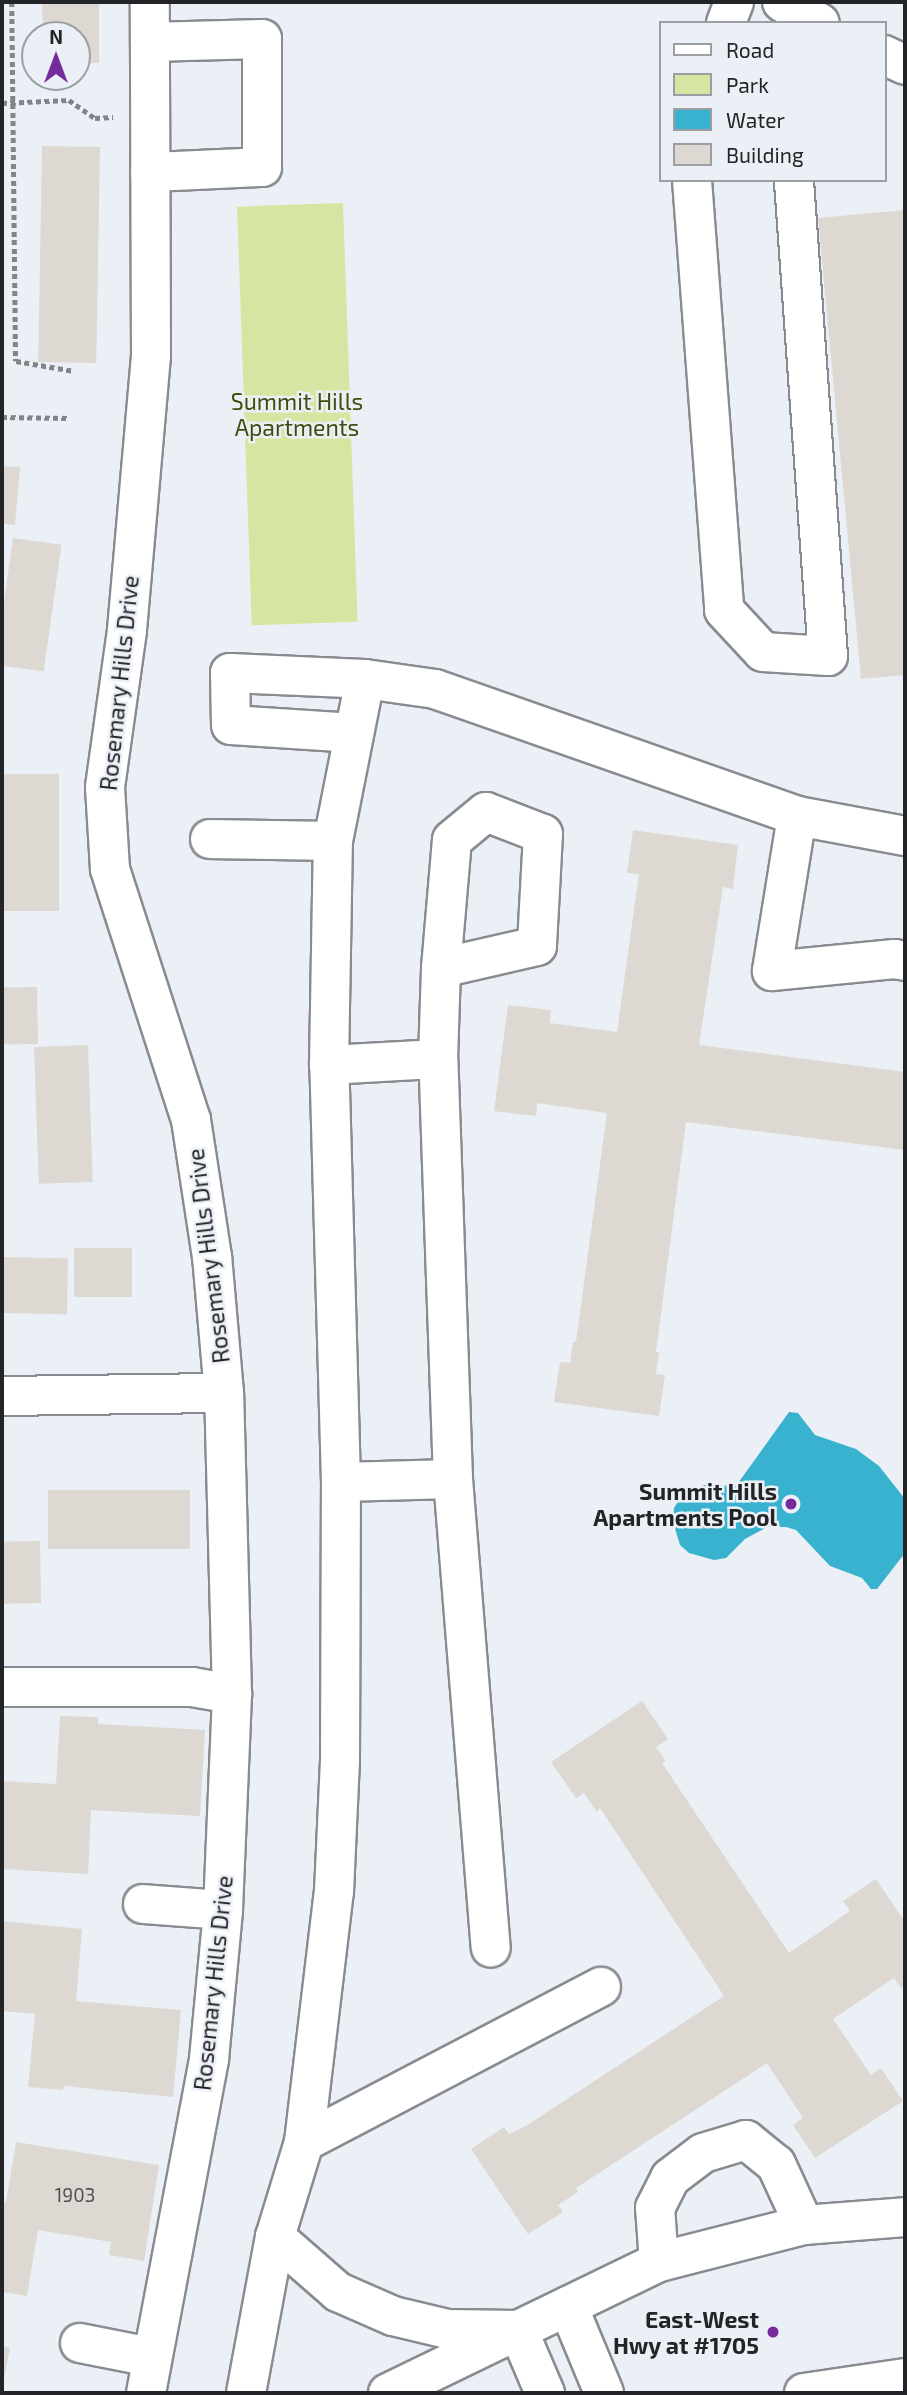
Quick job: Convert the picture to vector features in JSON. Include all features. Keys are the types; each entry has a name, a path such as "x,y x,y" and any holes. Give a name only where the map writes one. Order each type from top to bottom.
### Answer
{"street":[{"name":"Rosemary Hills Drive","path":"148,2375 209,2059 223,1910 232,1695 224,1393 212,1257 191,1119 165,1033 127,931 109,856 105,787 127,630 151,356 150,2"},
{"path":"727,21 734,2"},
{"path":"782,2 816,21"},
{"path":"150,42 262,38 262,167 150,172"},
{"path":"886,56 905,65"},
{"path":"692,182 724,610 763,652 828,656 794,182"},
{"path":"354,733 231,725 230,673 365,679 435,690 797,816 905,836"},
{"path":"246,2393 275,2237 304,2142 334,1892 340,1760 341,1482 329,1065 333,841 365,679"},
{"path":"797,816 772,971 894,959 905,961"},
{"path":"210,839 333,841"},
{"path":"441,968 438,1059 453,1479 491,1947"},
{"path":"329,1065 438,1059"},
{"name":"Rosemary Hills Drive","path":"2,1396 224,1393"},
{"path":"341,1482 453,1479"},
{"path":"2,1687 192,1687 232,1695"},
{"path":"143,1904 223,1910"},
{"path":"304,2142 601,1987"},
{"path":"659,2262 654,2208 670,2178 703,2153 746,2140 776,2164 804,2225"},
{"path":"388,2393 659,2262 804,2225 905,2217"},
{"path":"275,2237 338,2292 393,2316 447,2329 518,2330"},
{"path":"568,2306 604,2393"},
{"path":"518,2330 545,2393"},
{"path":"80,2343 148,2375"},
{"path":"804,2393 905,2378"}],"path":[{"path":"12,2 16,361 74,371"},
{"path":"2,103 69,100 95,118 117,117"},
{"path":"2,417 68,418"}],"green space":[{"name":"Summit Hills Apartments","path":"343,203 358,622 252,625 237,207"}],"water":[{"name":"Summit Hills Apartments Pool","path":"789,1412 798,1413 815,1435 856,1449 879,1466 905,1499 905,1553 877,1589 871,1589 862,1578 830,1566 796,1530 786,1527 767,1527 745,1539 726,1558 714,1560 689,1553 680,1545 673,1522 674,1508 681,1497 704,1485 736,1486"}],"building":[{"path":"42,2 99,2 99,63 91,63 91,21 43,21"},
{"path":"42,146 100,147 96,363 38,362"},
{"path":"905,210 905,675 861,679 818,218"},
{"path":"2,466 20,467 15,525 2,524"},
{"path":"13,538 62,545 44,672 2,666 2,616"},
{"path":"3,774 59,774 59,911 3,911"},
{"path":"633,830 738,845 733,889 723,887 699,1045 905,1072 905,1150 686,1122 656,1352 659,1352 656,1374 665,1375 659,1416 554,1402 560,1362 570,1363 573,1342 576,1342 607,1113 537,1103 536,1116 494,1111 508,1005 551,1010 550,1023 617,1032 639,874 627,873"},
{"path":"37,987 38,1044 3,1045 2,988"},
{"path":"88,1045 93,1182 39,1184 34,1047"},
{"path":"74,1248 132,1248 132,1297 74,1297"},
{"path":"2,1257 68,1258 67,1314 2,1313"},
{"path":"48,1490 190,1490 190,1549 48,1549"},
{"path":"40,1541 41,1603 3,1604 2,1542"},
{"path":"642,1701 668,1739 656,1747 666,1761 662,1763 789,1953 850,1911 843,1901 876,1879 905,1922 905,1985 901,1988 894,1978 833,2019 871,2075 881,2068 903,2101 815,2158 793,2125 803,2118 767,2063 576,2188 578,2192 558,2205 563,2212 528,2234 471,2149 504,2127 509,2134 529,2124 724,1996 600,1808 597,1812 584,1793 576,1798 551,1762"},
{"path":"60,1716 98,1717 98,1724 205,1730 200,1816 91,1810 88,1874 2,1869 2,1781 56,1784"},
{"path":"2,1921 82,1929 76,2001 181,2010 173,2097 64,2086 63,2090 28,2087 35,2014 2,2011"},
{"path":"16,2142 159,2165 144,2261 109,2255 111,2242 38,2230 27,2296 2,2292 2,2202 6,2202"},
{"path":"2,2346 10,2348 3,2384 2,2384"}],"place":[{"name":"Summit Hills Apartments Pool","path":"791,1504"},
{"name":"East-West Hwy at #1705","path":"773,2332"}]}
